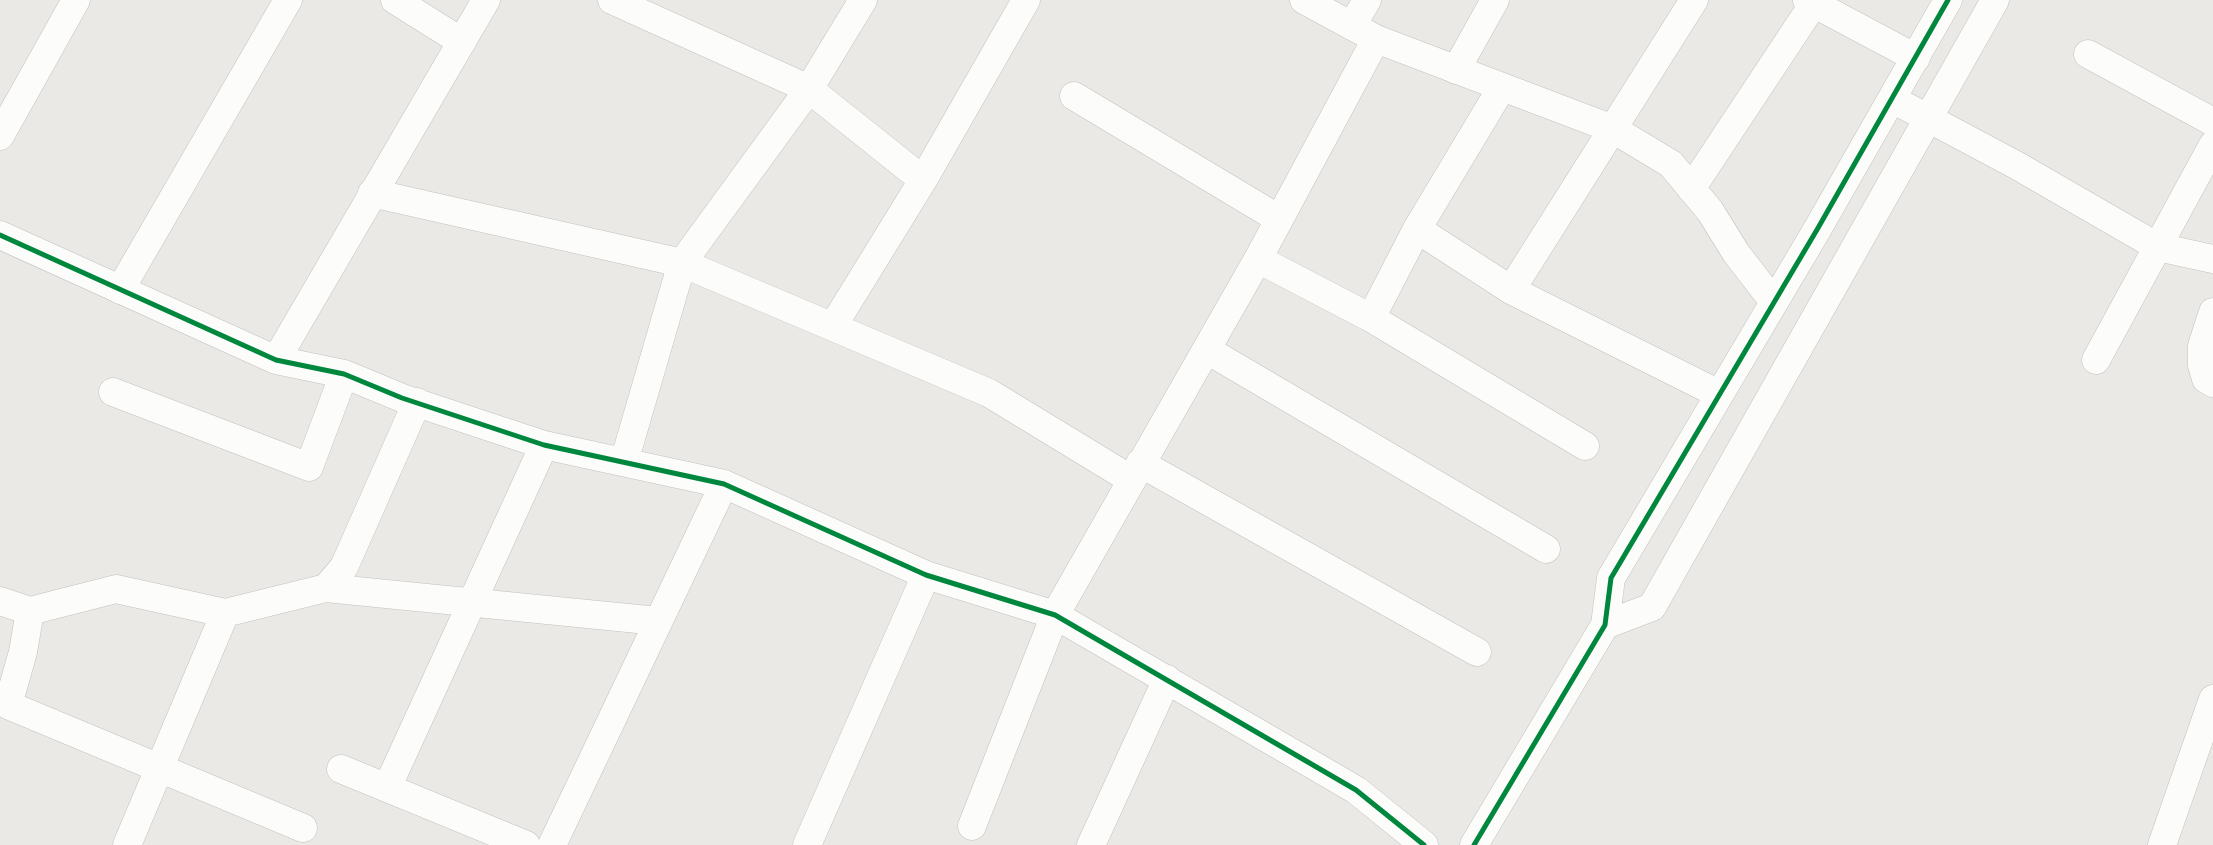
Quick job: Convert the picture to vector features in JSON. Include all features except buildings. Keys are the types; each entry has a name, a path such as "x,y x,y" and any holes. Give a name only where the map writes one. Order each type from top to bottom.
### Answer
{"street":[{"path":"0,136 76,0"},
{"path":"395,0 462,42"},
{"path":"276,360 486,0"},
{"path":"612,0 658,9 809,89 923,180"},
{"path":"624,462 682,263 809,89 863,0"},
{"path":"833,326 923,180 1026,0"},
{"path":"1304,0 1376,39 1612,129 1671,164 1710,211 1736,253 1774,301"},
{"path":"1352,26 1367,0"},
{"path":"1456,70 1495,0"},
{"path":"1510,290 1694,0"},
{"path":"1474,845 1605,625 1610,578 1774,301 1948,0"},
{"path":"1605,625 1652,607 1995,0"},
{"path":"120,290 286,1"},
{"path":"1691,189 1810,2 1916,58"},
{"path":"972,826 1055,615 1258,259 1376,39"},
{"path":"2088,54 2213,122"},
{"path":"1371,318 1417,229 1502,87"},
{"path":"1074,96 1279,219"},
{"path":"1892,99 2016,165 2158,247 2213,259"},
{"path":"2096,360 2213,145"},
{"path":"372,193 682,263 989,393 1477,652"},
{"path":"1417,229 1510,290 1719,394"},
{"path":"0,236 276,360 344,374 417,402 544,445 724,484 926,575 1055,615 1356,790 1422,844"},
{"path":"1258,259 1371,318 1585,446"},
{"path":"2213,312 2202,346 2202,365 2206,379 2213,383"},
{"path":"1207,350 1546,549"},
{"path":"113,392 309,467 344,374"},
{"path":"326,588 344,567 417,402"},
{"path":"387,788 544,445"},
{"path":"552,845 724,484"},
{"path":"807,845 926,575"},
{"path":"0,601 30,611 116,589 225,613 326,588 658,621"},
{"path":"30,611 8,706 303,828"},
{"path":"127,845 225,613"},
{"path":"1091,845 1167,679"},
{"path":"2162,845 2213,700"},
{"path":"341,769 526,845"}],"cycle path":[{"path":"1474,845 1605,625 1611,578 1818,228 1948,0"},
{"path":"0,235 276,360 344,374 402,398 544,445 724,484 926,575 1055,615 1356,790 1424,845"}]}
